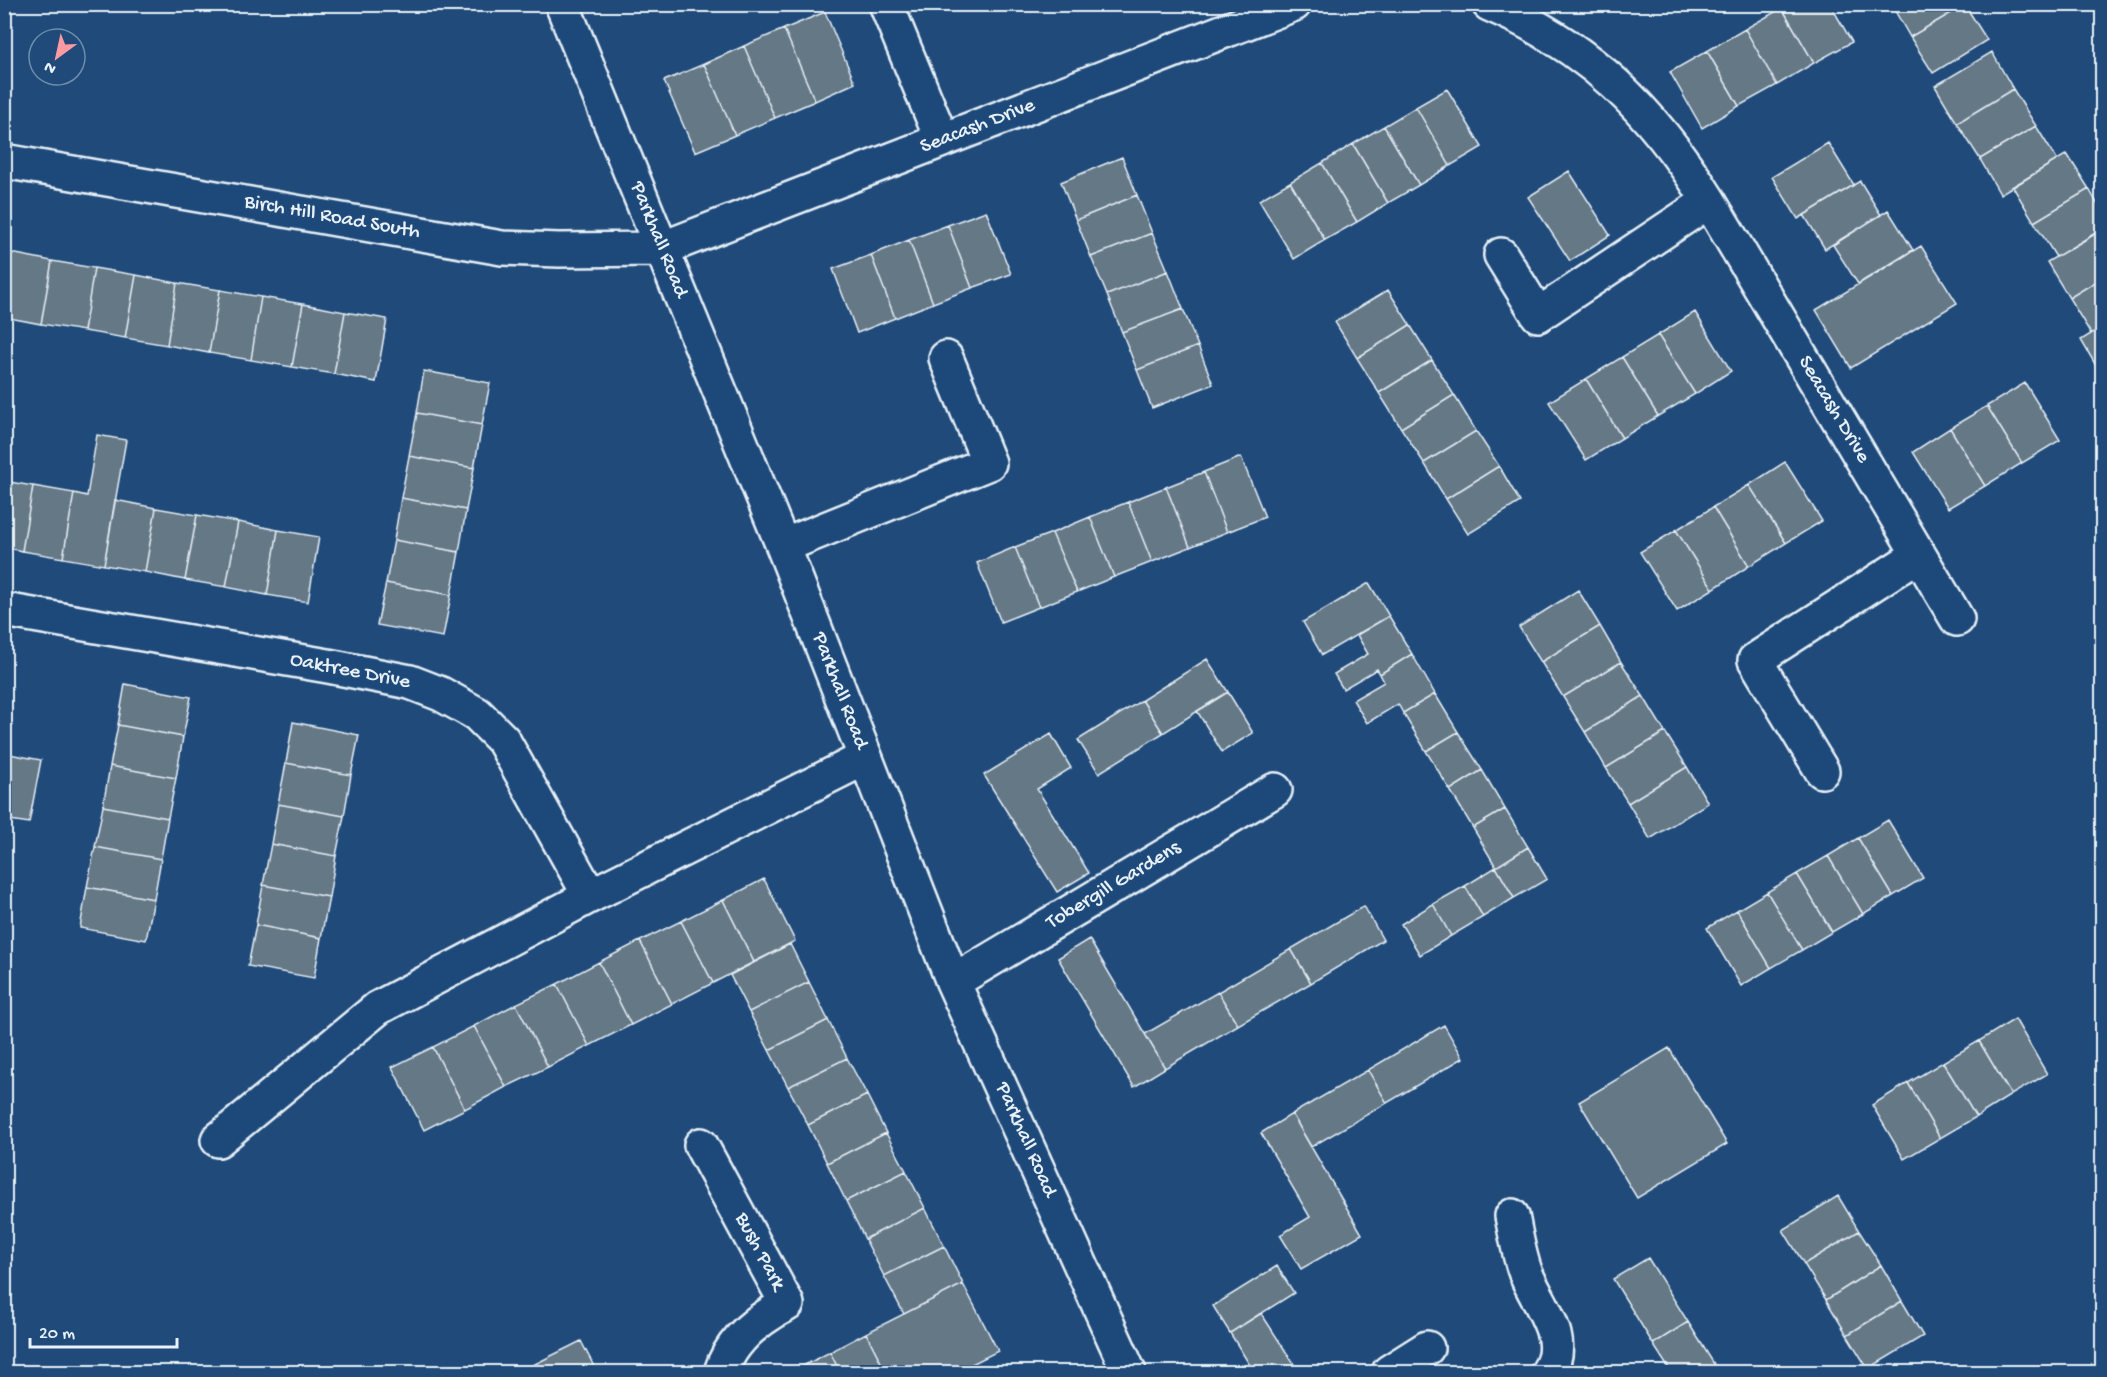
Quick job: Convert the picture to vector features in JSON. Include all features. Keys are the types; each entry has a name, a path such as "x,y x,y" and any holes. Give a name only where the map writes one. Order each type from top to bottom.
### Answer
{"street":[{"name":"Parkhall Road","path":"562,4 783,546 954,981 1119,1369"},
{"path":"886,4 942,140"},
{"name":"Seacash Drive","path":"661,249 1294,4"},
{"name":"Seacash Drive","path":"1489,4 1561,42 1612,81 1672,144 1709,201 1957,620"},
{"name":"Birch Hill Road South","path":"4,161 502,248 661,249"},
{"path":"1501,255 1538,315 1709,201"},
{"path":"783,546 989,463 946,357"},
{"path":"1822,771 1755,660 1918,555"},
{"name":"Oaktree Drive","path":"4,610 328,666 410,682 441,694 477,714 503,740 590,896"},
{"path":"218,1140 378,1008 590,896 865,758"},
{"name":"Tobergill Gardens","path":"954,981 1275,790"},
{"name":"Bush Park","path":"701,1145 787,1304 762,1318 746,1332 728,1356 721,1372"},
{"path":"1512,1216 1525,1272 1555,1334 1556,1353 1548,1372"},
{"path":"1389,1372 1428,1348"}],"building":[{"path":"933,4 953,4 936,12"},
{"path":"1787,4 1830,4 1852,42 1814,63 1782,8"},
{"path":"1891,4 1965,4 1965,5 1910,37"},
{"path":"1965,5 1987,40 1933,73 1910,37"},
{"path":"1782,8 1814,63 1777,85 1745,29"},
{"path":"825,12 855,83 815,101 784,29"},
{"path":"784,29 815,101 775,118 744,46"},
{"path":"1745,29 1777,85 1739,106 1707,51"},
{"path":"744,46 775,118 735,135 704,64"},
{"path":"1707,51 1739,106 1702,128 1670,72"},
{"path":"1992,52 2013,89 1957,123 1935,86"},
{"path":"704,64 735,135 695,152 664,81"},
{"path":"1447,89 1482,147 1450,166 1416,107"},
{"path":"2013,89 2036,126 1980,159 1957,123"},
{"path":"1416,107 1450,166 1419,185 1384,126"},
{"path":"1384,126 1419,185 1388,203 1353,144"},
{"path":"2036,126 2057,160 2000,194 1980,159"},
{"path":"1828,143 1854,185 1798,219 1772,177"},
{"path":"1353,144 1388,203 1357,222 1322,163"},
{"path":"2067,154 2089,189 2034,222 2013,187"},
{"path":"1122,157 1137,195 1076,220 1061,182"},
{"path":"1322,163 1357,222 1325,240 1290,182"},
{"path":"1569,171 1610,235 1570,261 1528,197"},
{"path":"1860,181 1881,215 1825,249 1804,215"},
{"path":"1290,182 1325,240 1294,259 1259,200"},
{"path":"2089,189 2102,212 2102,229 2056,257 2034,222"},
{"path":"1137,195 1152,233 1091,257 1076,220"},
{"path":"1888,210 1913,250 1858,284 1833,245"},
{"path":"986,211 1011,274 972,288 948,225"},
{"path":"948,225 972,288 933,303 909,240"},
{"path":"2102,230 2102,278 2069,298 2047,262"},
{"path":"1152,233 1168,271 1107,295 1091,257"},
{"path":"909,240 933,303 895,318 871,255"},
{"path":"1921,246 1957,303 1851,368 1816,310"},
{"path":"4,252 11,253 4,290"},
{"path":"11,253 52,261 41,324 4,317 4,290"},
{"path":"871,255 895,318 857,333 833,269"},
{"path":"52,261 94,268 84,331 41,324"},
{"path":"94,268 136,275 125,338 84,331"},
{"path":"1168,271 1183,309 1122,332 1107,295"},
{"path":"136,275 177,283 167,345 125,338"},
{"path":"2102,278 2102,327 2091,334 2069,298"},
{"path":"177,283 220,290 209,353 167,345"},
{"path":"220,290 261,297 251,360 209,353"},
{"path":"1388,290 1410,325 1357,358 1335,322"},
{"path":"261,297 303,304 292,367 251,360"},
{"path":"303,304 345,312 334,374 292,367"},
{"path":"1183,309 1198,346 1137,370 1122,332"},
{"path":"345,312 387,319 376,382 334,374"},
{"path":"1695,312 1731,371 1695,394 1658,335"},
{"path":"1410,325 1432,360 1379,393 1357,358"},
{"path":"2102,327 2102,376 2081,340"},
{"path":"1658,335 1695,394 1658,416 1622,357"},
{"path":"1198,346 1213,384 1152,408 1137,370"},
{"path":"1622,357 1658,416 1622,438 1586,379"},
{"path":"1432,360 1454,395 1401,428 1379,393"},
{"path":"424,371 490,383 482,425 417,413"},
{"path":"1586,379 1622,438 1586,460 1549,402"},
{"path":"2025,383 2060,440 2022,463 1987,406"},
{"path":"1454,395 1476,431 1424,463 1401,428"},
{"path":"1987,406 2022,463 1985,486 1950,428"},
{"path":"417,413 482,425 474,468 409,456"},
{"path":"1950,428 1985,486 1948,508 1913,452"},
{"path":"1476,431 1499,466 1446,499 1424,463"},
{"path":"97,435 126,440 104,565 63,558 74,493 87,496"},
{"path":"409,456 474,468 466,510 401,498"},
{"path":"1241,457 1265,517 1227,532 1204,472"},
{"path":"1785,462 1822,521 1786,543 1749,485"},
{"path":"1499,466 1520,502 1468,534 1446,499"},
{"path":"1204,472 1227,532 1190,547 1166,487"},
{"path":"4,481 33,486 22,551 4,547"},
{"path":"1749,485 1786,543 1749,566 1713,507"},
{"path":"33,486 74,493 63,558 22,551"},
{"path":"1166,487 1190,547 1152,562 1128,502"},
{"path":"401,498 466,510 459,552 394,540"},
{"path":"115,500 156,508 145,572 104,565"},
{"path":"1128,502 1152,562 1114,577 1090,517"},
{"path":"1713,507 1749,566 1713,589 1676,530"},
{"path":"156,508 197,515 185,580 145,572"},
{"path":"197,515 238,522 226,587 185,580"},
{"path":"1090,517 1114,577 1077,592 1052,533"},
{"path":"238,522 278,530 267,595 226,587"},
{"path":"278,530 319,537 308,602 267,595"},
{"path":"1676,530 1713,589 1677,611 1640,552"},
{"path":"1052,533 1077,592 1039,607 1015,547"},
{"path":"394,540 459,552 451,595 386,583"},
{"path":"1015,547 1039,607 1001,622 977,563"},
{"path":"386,583 451,595 443,637 377,625"},
{"path":"1369,583 1389,616 1322,655 1303,622"},
{"path":"1578,590 1600,626 1541,662 1519,627"},
{"path":"1389,616 1412,654 1380,674 1377,669 1343,689 1334,674 1368,654 1357,635"},
{"path":"1600,626 1621,662 1563,697 1541,662"},
{"path":"1412,654 1435,694 1403,713 1398,704 1367,723 1353,700 1384,682 1380,674"},
{"path":"1207,659 1228,692 1163,733 1142,700"},
{"path":"1621,662 1643,696 1585,732 1563,697"},
{"path":"125,684 191,697 183,737 118,725"},
{"path":"1228,692 1253,733 1222,752 1197,711"},
{"path":"1435,694 1458,732 1426,751 1403,713"},
{"path":"1643,696 1665,732 1606,768 1585,732"},
{"path":"1142,700 1163,733 1099,773 1078,740"},
{"path":"293,722 359,735 351,775 286,763"},
{"path":"118,725 183,737 176,778 110,766"},
{"path":"1458,732 1482,770 1450,790 1426,751"},
{"path":"1665,732 1687,767 1628,803 1606,768"},
{"path":"1051,734 1071,768 1037,789 1089,873 1057,892 984,775"},
{"path":"4,753 41,760 29,823 4,819"},
{"path":"286,763 351,775 344,816 278,804"},
{"path":"110,766 176,778 168,818 103,806"},
{"path":"1687,767 1708,803 1650,839 1628,803"},
{"path":"1482,770 1505,809 1473,828 1450,790"},
{"path":"278,804 344,816 336,856 271,844"},
{"path":"103,806 168,818 161,859 95,847"},
{"path":"1505,809 1528,847 1496,867 1473,828"},
{"path":"1888,820 1923,878 1893,896 1858,838"},
{"path":"1858,838 1893,896 1863,914 1828,856"},
{"path":"271,844 336,856 329,897 263,885"},
{"path":"95,847 161,859 154,899 87,887"},
{"path":"1528,847 1547,879 1514,898 1496,867"},
{"path":"1828,856 1863,914 1832,932 1797,874"},
{"path":"1496,867 1514,898 1483,917 1465,886"},
{"path":"1797,874 1832,932 1802,950 1767,892"},
{"path":"764,879 795,941 754,962 723,900"},
{"path":"263,885 329,897 321,938 256,925"},
{"path":"1465,886 1483,917 1451,936 1433,904"},
{"path":"87,887 154,899 146,940 80,928"},
{"path":"1767,892 1802,950 1771,968 1737,910"},
{"path":"723,900 754,962 713,983 681,921"},
{"path":"1433,904 1451,936 1420,955 1401,924"},
{"path":"1364,906 1383,940 1311,983 1291,949"},
{"path":"1737,910 1771,968 1741,986 1707,928"},
{"path":"681,921 713,983 672,1004 640,941"},
{"path":"256,925 321,938 314,978 248,966"},
{"path":"1089,939 1165,1068 1134,1087 1058,958"},
{"path":"640,941 672,1004 631,1025 599,962"},
{"path":"790,944 809,982 749,1012 730,975"},
{"path":"1291,949 1311,983 1238,1025 1218,992"},
{"path":"599,962 631,1025 589,1046 557,984"},
{"path":"809,982 828,1020 769,1050 749,1012"},
{"path":"557,984 589,1046 548,1067 516,1004"},
{"path":"1218,992 1238,1025 1165,1068 1145,1034"},
{"path":"516,1004 548,1067 506,1087 474,1026"},
{"path":"2015,1019 2047,1074 2011,1095 1979,1041"},
{"path":"828,1020 847,1058 788,1087 769,1050"},
{"path":"1444,1025 1463,1058 1387,1103 1368,1070"},
{"path":"474,1026 506,1087 465,1109 433,1047"},
{"path":"1979,1041 2011,1095 1976,1117 1943,1062"},
{"path":"433,1047 465,1109 424,1130 392,1067"},
{"path":"1669,1048 1727,1144 1637,1198 1579,1102"},
{"path":"847,1058 867,1095 808,1125 788,1087"},
{"path":"1943,1062 1976,1117 1940,1138 1908,1083"},
{"path":"1368,1070 1387,1103 1311,1147 1292,1114"},
{"path":"1908,1083 1940,1138 1904,1159 1872,1105"},
{"path":"867,1095 886,1133 827,1163 808,1125"},
{"path":"1292,1114 1362,1234 1301,1269 1280,1235 1310,1217 1261,1133"},
{"path":"886,1133 906,1171 846,1201 827,1163"},
{"path":"906,1171 925,1208 865,1239 846,1201"},
{"path":"1838,1196 1859,1231 1804,1264 1783,1230"},
{"path":"925,1208 944,1246 884,1276 865,1239"},
{"path":"1859,1231 1881,1265 1826,1300 1804,1264"},
{"path":"944,1246 963,1284 904,1314 884,1276"},
{"path":"1648,1258 1688,1322 1653,1344 1613,1279"},
{"path":"1881,1265 1902,1301 1847,1335 1826,1300"},
{"path":"1277,1266 1294,1293 1230,1333 1213,1306"},
{"path":"963,1284 998,1351 956,1372 886,1372 866,1333"},
{"path":"1902,1301 1923,1336 1868,1369 1847,1335"},
{"path":"1261,1313 1299,1372 1254,1372 1230,1333"},
{"path":"1688,1322 1719,1372 1671,1372 1653,1344"},
{"path":"866,1333 886,1372 840,1372 830,1352"},
{"path":"581,1341 597,1372 519,1372"},
{"path":"830,1352 840,1372 793,1371"}]}
